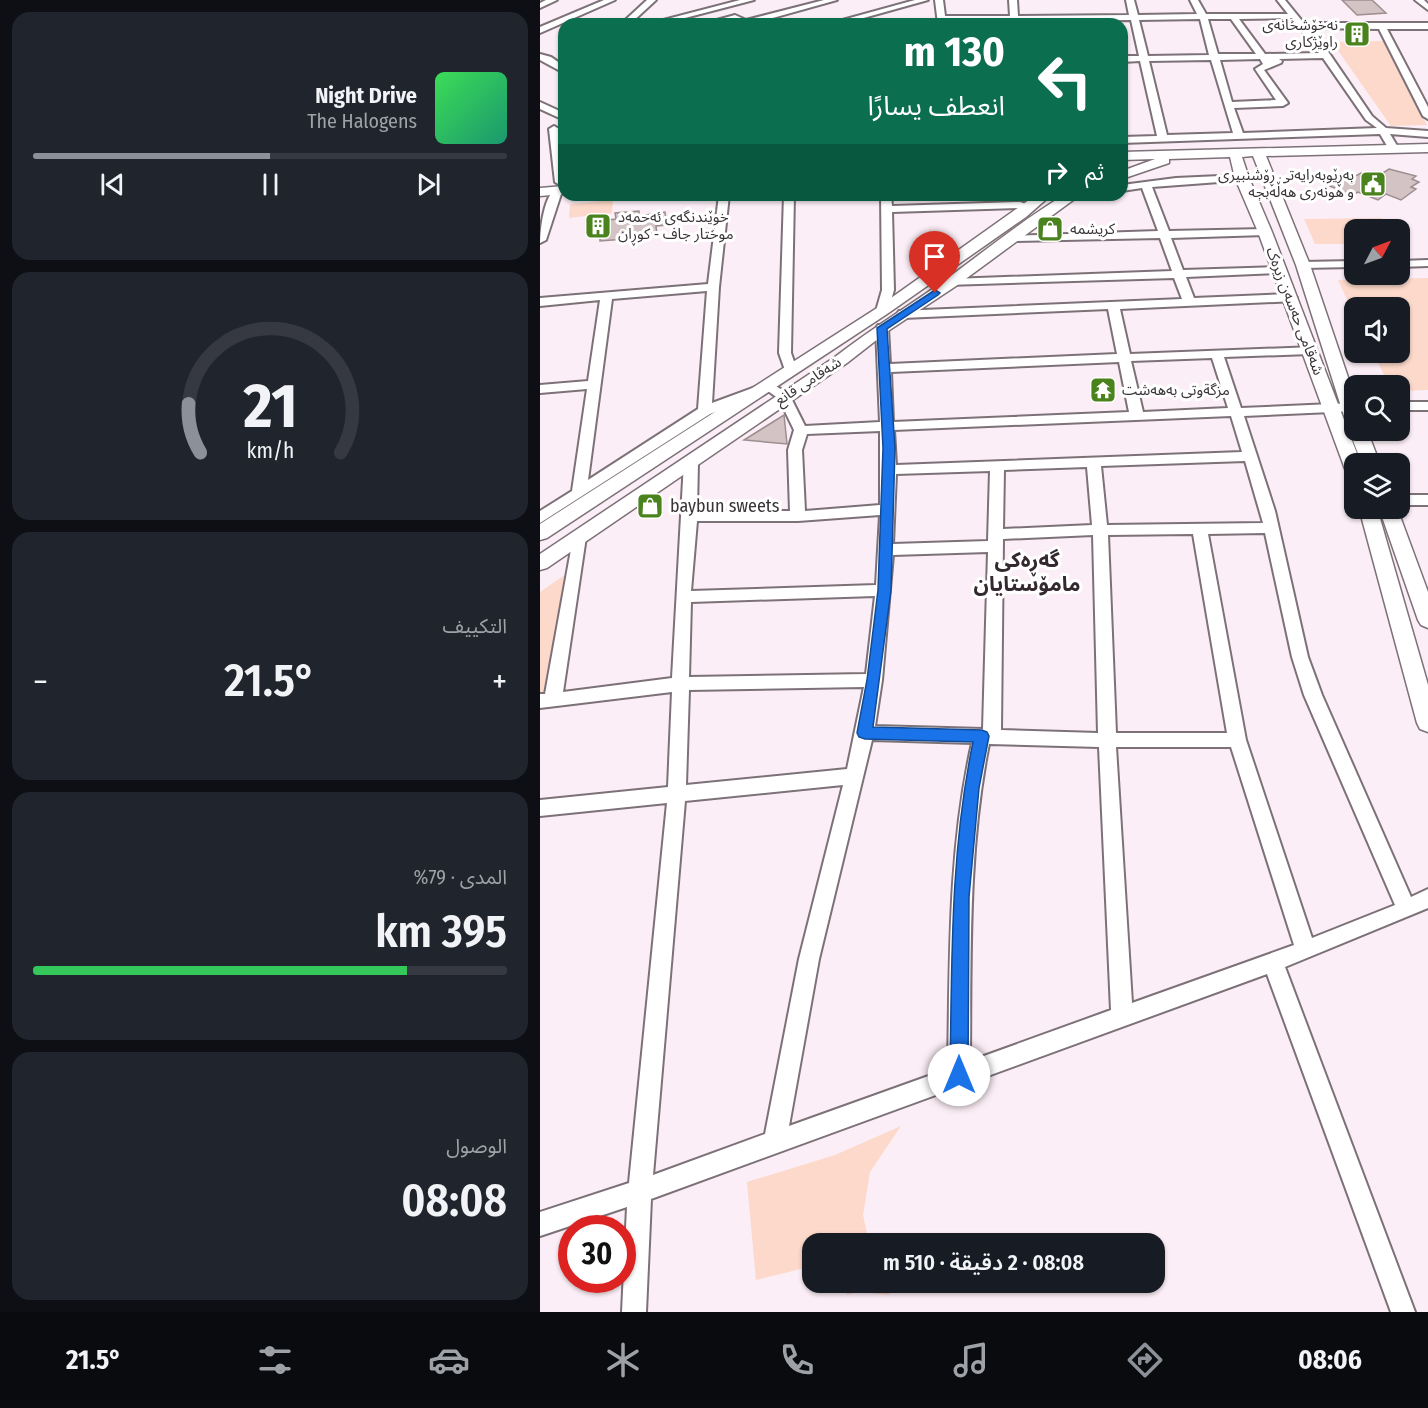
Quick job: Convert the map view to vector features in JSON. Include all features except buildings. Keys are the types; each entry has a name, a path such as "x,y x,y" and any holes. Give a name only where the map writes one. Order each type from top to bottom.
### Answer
{"main road":[{"path":"1128,156 1258,152 1386,137"},
{"path":"1128,147 1386,137 1427,141"},
{"name":"شەقامی حەسەن زیرەک","path":"1258,152 1303,265 1344,397"},
{"name":"شەقامی حەسەن زیرەک","path":"1235,153 1242,178 1310,350 1344,404"},
{"path":"1128,173 1182,154"},
{"path":"540,183 558,186"},
{"path":"540,192 558,187"},
{"name":"شەقامی قانع","path":"540,562 841,360 882,319 903,314 951,283 1010,238 1039,201"},
{"name":"شەقامی قانع","path":"540,533 791,370 882,319 1029,214 1060,201"},
{"path":"1371,519 1428,723"},
{"path":"1392,519 1428,620"}],"street":[{"path":"540,6 553,0"},
{"path":"568,18 611,0"},
{"path":"632,18 652,0"},
{"path":"676,18 750,0"},
{"path":"728,18 800,0"},
{"path":"765,18 833,0"},
{"path":"855,18 924,0"},
{"path":"939,0 941,18"},
{"path":"1013,0 1015,18"},
{"path":"1130,0 1163,138"},
{"path":"1194,0 1203,17 1239,135"},
{"path":"1281,0 1326,55 1369,118 1386,137"},
{"path":"1290,0 1335,55 1380,117 1386,137"},
{"path":"1419,0 1428,9"},
{"path":"1233,16 1266,62"},
{"path":"1120,18 1294,16"},
{"path":"540,30 558,22"},
{"path":"1311,26 1428,26"},
{"path":"1382,26 1428,116"},
{"path":"1128,59 1215,58 1266,62 1287,57 1326,55"},
{"path":"1228,105 1283,102 1259,69 1266,62"},
{"path":"540,105 558,114"},
{"path":"540,132 558,127"},
{"path":"1128,140 1239,135 1386,137 1427,141"},
{"path":"1128,187 1203,179 1242,178"},
{"path":"1146,184 1189,302"},
{"path":"540,240 558,194"},
{"path":"705,411 713,287 723,201"},
{"path":"789,201 785,353 791,370"},
{"path":"775,1142 809,959 865,733 874,680 884,590 889,470 889,427 882,319 888,290 886,201"},
{"path":"886,209 1020,205 1029,214"},
{"path":"1010,238 1265,232"},
{"path":"1410,264 1428,263"},
{"path":"1303,265 1344,264"},
{"path":"951,283 1280,270"},
{"path":"540,302 713,287"},
{"path":"579,492 607,296"},
{"path":"903,314 1291,298"},
{"path":"1113,306 1137,417"},
{"path":"886,368 1310,350"},
{"path":"1217,354 1272,528 1300,657 1313,695 1407,909"},
{"path":"540,389 594,384"},
{"path":"540,518 705,411 769,386 784,397 801,430 795,450 798,516"},
{"path":"1410,407 1427,408"},
{"path":"801,430 1344,410"},
{"path":"889,470 1251,456"},
{"path":"1093,461 1100,530 1107,740 1122,1016"},
{"path":"634,1312 640,1191 677,792 683,597 690,516 691,462"},
{"path":"959,1075 961,897 971,788 987,736 997,465"},
{"path":"1410,500 1428,500"},
{"path":"690,516 798,516 887,510"},
{"path":"885,550 1100,530 1272,528"},
{"path":"1200,530 1237,740 1306,950"},
{"path":"579,537 547,700 680,684 874,680"},
{"path":"683,597 884,590"},
{"path":"865,733 1107,740 1237,740"},
{"path":"540,808 677,792 854,776"},
{"path":"540,1224 640,1191 1306,950 1407,909 1428,898"},
{"path":"1272,961 1403,1312"}],"shaded area":[{"path":"1383,41 1427,125 1391,126 1332,42"},
{"path":"613,201 612,213 569,218 570,204"},
{"path":"1382,218 1383,219 1344,219 1344,244 1315,244 1304,219"},
{"path":"1410,278 1428,278 1428,390 1410,391 1410,375 1384,375 1378,363 1410,363 1410,297 1346,297 1338,280 1344,280 1344,285 1410,285"},
{"path":"566,574 547,693 540,694 540,592"},
{"path":"901,1126 870,1172 863,1215 867,1233 802,1233 802,1269 756,1280 747,1182 835,1155"}],"place":[{"name":"نەخۆشخانەی راوێژکاری","path":"1357,34"},
{"name":"بەڕێوبەرایەتی ڕۆشنبیری و هونەری هەڵەبجە","path":"1373,184"},
{"name":"خوێندنگەی ئەحمەد موختار جاف - کوڕان","path":"598,226"},
{"name":"کریشمە","path":"1050,229"},
{"name":"مزگةوتى بەھەشت","path":"1103,390"},
{"name":"baybun sweets","path":"650,506"}],"district":[{"name":"گەڕەکی مامۆستایان","path":"1027,572"}],"route":[{"path":"935,293 882,328 889,427 884,590 874,680 865,733 982,736 971,788 961,897 959,1075"}]}
